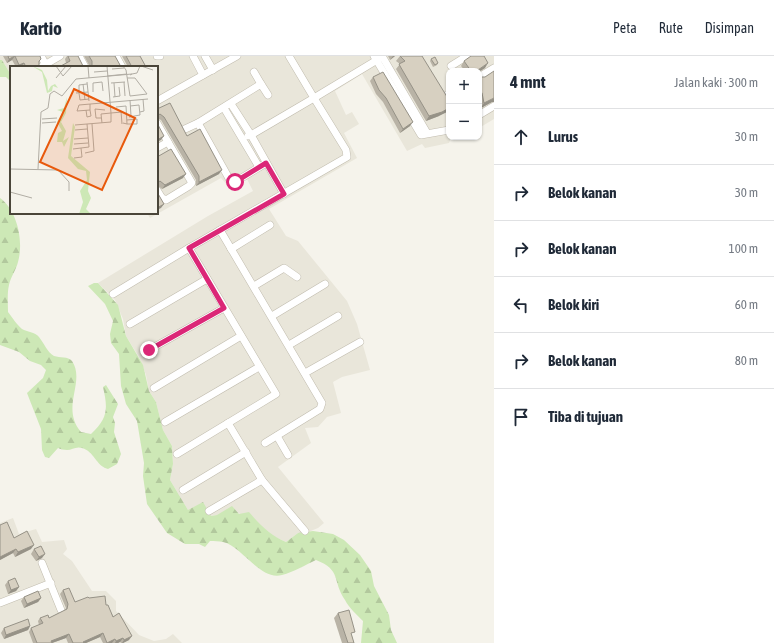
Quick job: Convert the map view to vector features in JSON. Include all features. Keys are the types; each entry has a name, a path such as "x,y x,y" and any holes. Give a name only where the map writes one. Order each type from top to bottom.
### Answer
{"street":[{"path":"41,56 45,66 60,56"},
{"path":"79,56 84,66"},
{"path":"116,56 121,66"},
{"path":"193,56 203,75"},
{"path":"205,56 213,70"},
{"path":"158,100 237,56"},
{"path":"112,294 347,157 346,150 290,56"},
{"path":"451,66 463,57"},
{"path":"243,139 379,58 421,135 427,132 446,130"},
{"path":"482,75 494,68"},
{"path":"254,72 268,95"},
{"path":"185,129 231,104 261,84"},
{"path":"231,104 284,194"},
{"path":"482,113 494,106"},
{"path":"224,108 259,167"},
{"path":"198,123 231,182 235,182 266,163"},
{"path":"158,125 192,183 166,200 162,198 158,192"},
{"path":"158,147 168,142"},
{"path":"231,249 270,225"},
{"path":"220,230 289,345 322,406 265,443"},
{"path":"177,454 276,394 240,336 189,248"},
{"path":"254,286 284,268 297,277"},
{"path":"130,324 207,279"},
{"path":"272,316 325,284"},
{"path":"149,350 224,308"},
{"path":"289,345 338,316"},
{"path":"154,388 240,336"},
{"path":"305,373 360,342"},
{"path":"165,422 259,367"},
{"path":"228,423 262,480 306,531"},
{"path":"277,436 288,455"},
{"path":"183,490 246,452"},
{"path":"209,511 262,480"},
{"path":"42,563 61,610"},
{"path":"0,604 50,583"}],"shaded area":[{"path":"0,56 494,56 494,119 482,126 482,68 446,68 446,140 450,140 449,143 425,148 422,144 407,151 362,74 335,91 346,115 352,112 359,124 344,133 357,158 269,209 286,236 298,241 347,301 357,324 370,370 342,377 333,382 341,413 327,417 318,427 305,428 311,443 278,467 324,523 318,528 306,533 298,533 286,542 275,537 260,525 249,513 242,515 236,512 211,516 188,510 170,480 173,464 172,446 163,430 156,402 149,391 146,375 140,359 126,336 123,319 115,300 98,283 208,216 253,191 247,179 230,188 221,178 158,213 158,66 10,66 10,73 2,60 0,60"},
{"path":"148,214 157,214 150,218"},
{"path":"13,518 19,534 36,529 42,542 64,540 67,549 63,554 72,561 92,591 106,591 116,601 116,611 139,635 154,641 166,639 173,634 182,643 0,643 0,523"}],"green space":[{"path":"0,60 2,60 10,73 10,81 6,77 0,77"},
{"path":"0,198 6,203 10,209 10,214 13,214 15,218 18,227 20,245 18,262 8,288 8,312 22,329 37,335 47,350 54,356 68,358 72,361 76,369 73,413 75,423 81,432 91,434 104,418 106,401 103,387 106,385 118,404 113,417 115,423 114,432 121,454 117,464 108,469 101,465 89,452 80,448 67,450 58,448 49,458 45,457 42,450 41,429 27,393 43,378 46,370 41,365 30,361 19,352 0,345"},
{"path":"98,283 118,305 126,336 143,365 149,391 156,402 163,430 172,446 173,464 170,480 188,510 203,502 211,516 217,515 232,506 239,514 249,512 266,529 286,542 298,533 313,531 333,534 344,540 360,555 371,571 374,586 389,615 391,630 397,643 361,643 363,621 347,603 330,568 316,560 291,572 282,575 274,575 266,573 237,550 223,542 210,541 205,547 199,544 185,544 167,533 147,504 143,476 144,463 137,421 126,404 121,386 119,354 111,343 110,334 113,321 105,304 88,286"}],"building":[{"path":"8,56 15,56 9,59"},
{"path":"15,56 40,56 40,66 26,66 24,63 19,65"},
{"path":"68,56 78,56 83,66 61,66 70,61"},
{"path":"89,56 115,56 120,65 92,66 92,61"},
{"path":"126,56 140,56 145,66 131,66"},
{"path":"400,56 422,56 446,95 446,110 429,116 399,64 405,61"},
{"path":"471,56 484,56 488,63 481,68 469,68 464,61"},
{"path":"435,57 438,63 435,65 431,59"},
{"path":"494,71 494,98 484,103 482,93 482,77 485,77"},
{"path":"383,72 413,122 403,129 386,98 379,90 373,77"},
{"path":"170,103 187,136 200,129 222,170 199,182 199,176 164,117 160,114 158,115 158,109"},
{"path":"158,125 164,136 158,139"},
{"path":"171,149 186,174 165,185 160,181 158,182 158,156"},
{"path":"158,194 164,204 158,207"},
{"path":"7,522 14,538 27,531 34,545 18,552 16,549 0,557 0,525"},
{"path":"41,546 45,554 39,557 34,549"},
{"path":"15,578 19,587 11,590 8,581"},
{"path":"69,588 75,602 88,597 105,596 106,605 108,605 113,617 119,613 132,636 124,640 123,638 116,641 115,639 107,643 103,633 83,642 84,643 73,643 69,634 51,641 52,643 37,643 31,628 43,623 40,618 48,615 49,618 67,609 68,604 63,590"},
{"path":"38,591 41,598 27,604 24,597"},
{"path":"349,610 355,632 351,633 354,643 348,643 338,613"},
{"path":"28,619 30,626 6,635 4,628"}],"route":[{"path":"149,350 224,308 189,248 284,194 266,163 235,182"}]}
